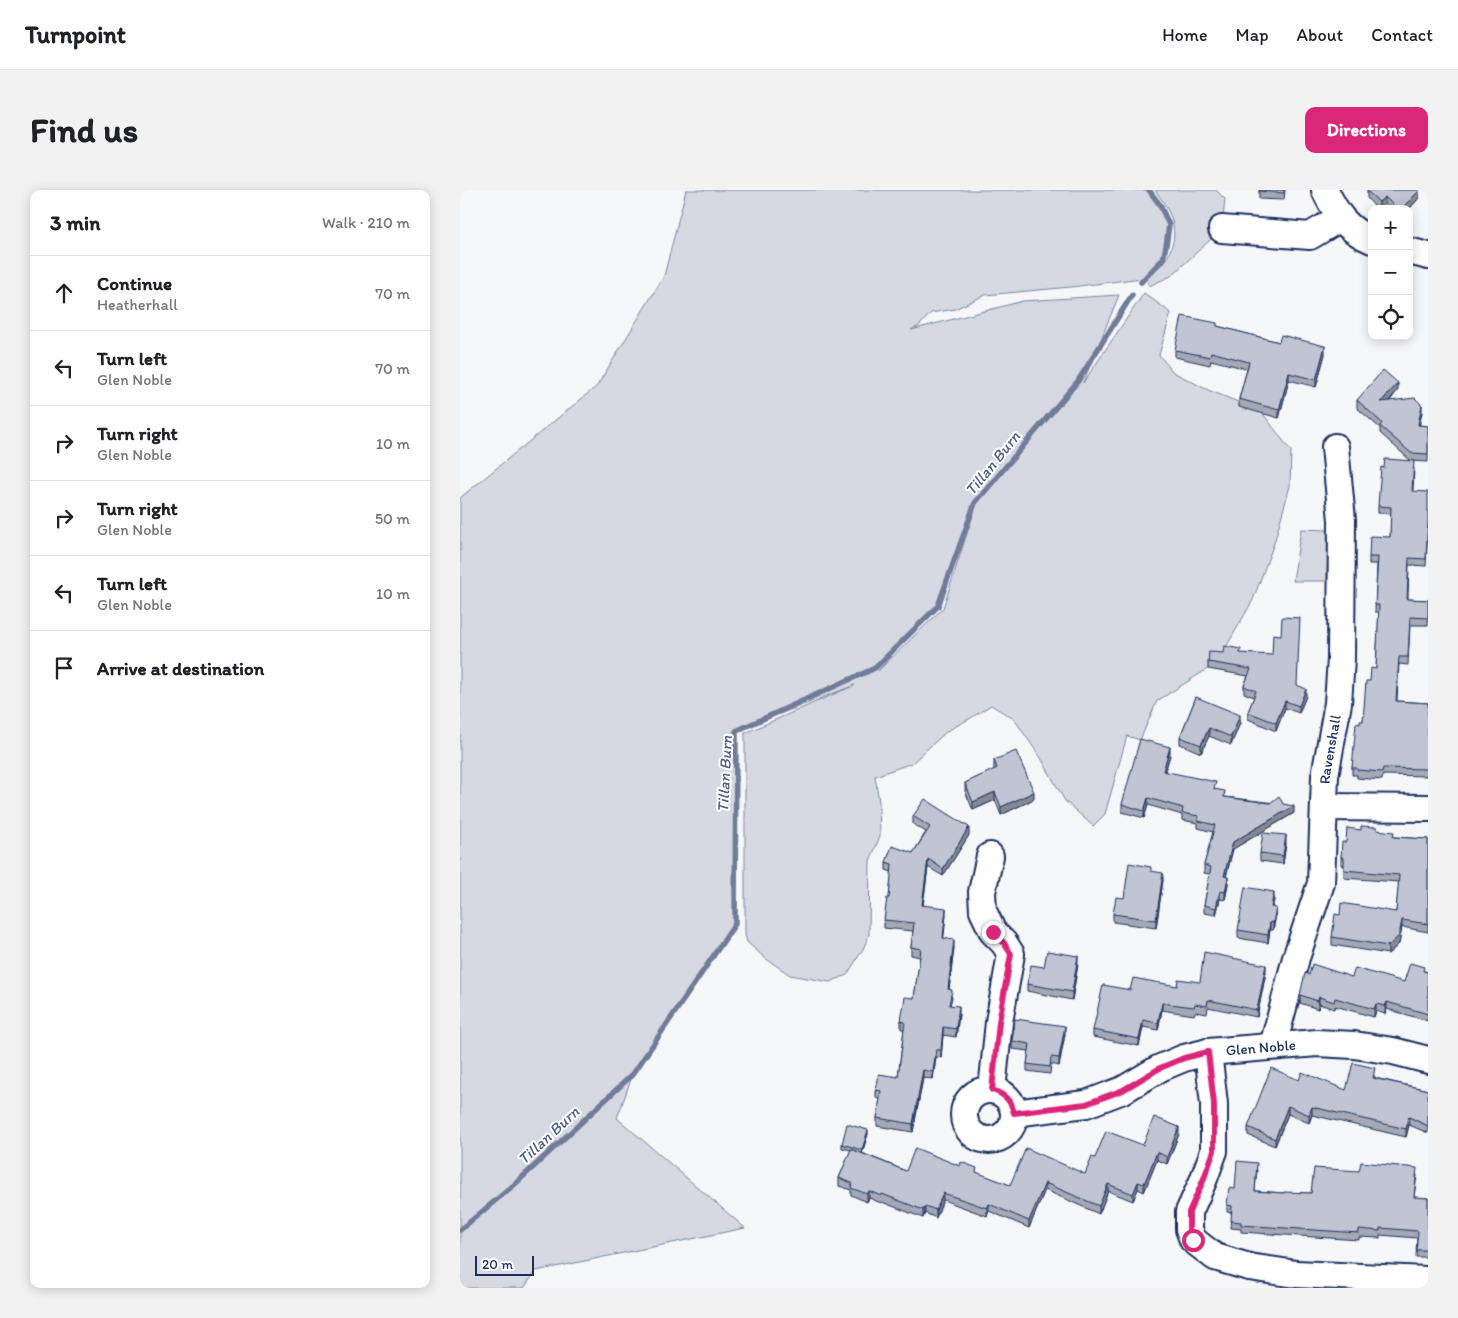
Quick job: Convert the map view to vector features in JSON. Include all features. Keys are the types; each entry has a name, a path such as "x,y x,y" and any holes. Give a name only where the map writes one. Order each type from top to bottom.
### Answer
{"street":[{"path":"1325,190 1340,218 1358,235 1368,239"},
{"path":"1222,229 1310,236 1340,218"},
{"path":"1413,252 1428,256"},
{"name":"Ravenshall","path":"1273,1046 1296,958 1321,883 1325,776 1338,703 1341,660 1342,520 1334,447"},
{"path":"1325,807 1428,808"},
{"path":"990,856 982,892 983,911 993,932 1004,943 1011,954 999,1022 992,1090"},
{"name":"Glen Noble","path":"1014,1113 1086,1104 1123,1090 1160,1068 1184,1058 1208,1052 1317,1043 1354,1045 1393,1051 1428,1060"},
{"path":"1208,1052 1214,1104 1214,1151 1189,1212 1189,1229 1193,1240 1215,1257 1249,1267 1296,1274 1426,1280"},
{"path":"992,1090 1000,1092 1007,1097 1012,1105 1013,1121 1004,1135 997,1139 980,1139 968,1129 963,1113 965,1105 976,1093 992,1090"}],"shaded area":[{"path":"686,190 1149,190 1160,204 1169,226 1161,261 1142,278 985,295 955,309 931,313 919,326 911,330 1023,301 1119,295 1083,383 1144,293 1171,313 1159,355 1173,372 1208,390 1261,411 1291,451 1290,486 1274,543 1253,600 1217,663 1157,701 1140,740 1127,736 1105,814 1093,826 1065,801 1041,758 1014,719 991,705 947,731 912,763 875,776 879,802 880,836 870,861 869,935 847,975 830,982 790,975 765,958 747,942 745,934 745,733 855,685 736,731 735,924 633,1074 617,1118 745,1228 536,1271 524,1288 460,1288 460,498 597,386 664,276","holes":["972,518 943,608 878,671 918,625 938,606"]},
{"path":"1155,190 1216,190 1225,199 1222,229 1171,276 1149,286 1147,278 1164,262 1170,252 1174,234 1171,216"},
{"path":"1301,529 1328,530 1327,581 1293,581"}],"building":[{"path":"1284,190 1284,193 1259,191"},
{"path":"1419,190 1405,205 1393,205 1385,197 1379,202 1367,191"},
{"path":"1182,316 1217,323 1217,326 1279,342 1281,335 1325,346 1316,380 1289,373 1279,410 1239,399 1249,362 1211,352 1210,357 1175,350"},
{"path":"1383,370 1398,383 1381,402 1415,398 1422,405 1418,425 1428,426 1428,454 1411,453 1380,426 1382,423 1357,400"},
{"path":"1385,459 1414,461 1412,491 1428,492 1426,559 1409,558 1407,599 1428,600 1428,618 1410,617 1408,657 1399,657 1396,701 1428,703 1428,769 1383,768 1382,772 1352,768 1356,723 1360,724 1360,721 1363,721 1366,681 1370,681 1371,668 1376,669 1379,605 1375,605 1378,557 1369,557 1370,536 1390,537 1391,507 1378,506 1381,467 1384,468"},
{"path":"1282,617 1300,618 1297,685 1306,689 1299,706 1285,701 1276,723 1248,712 1256,691 1244,686 1251,669 1208,662 1209,652 1223,653 1224,646 1241,649 1240,653 1272,655 1273,634 1281,635"},
{"path":"1196,697 1240,715 1231,737 1209,728 1201,745 1180,737"},
{"path":"1140,739 1170,747 1163,771 1216,782 1214,789 1225,791 1224,797 1270,803 1279,796 1283,804 1294,806 1233,842 1224,876 1228,877 1225,892 1220,891 1216,908 1204,905 1211,867 1204,865 1215,825 1198,821 1199,816 1182,813 1183,808 1148,798 1144,811 1122,804"},
{"path":"1016,751 1034,792 1001,807 995,792 973,802 965,783 997,768 994,760"},
{"path":"925,799 969,827 943,869 928,859 922,905 946,908 943,938 954,940 948,989 952,990 949,1005 959,1006 956,1029 943,1027 941,1050 936,1050 933,1072 923,1070 913,1124 877,1118 881,1091 876,1090 879,1074 898,1077 905,1022 901,1021 905,997 914,998 921,949 911,947 914,923 884,920 887,898 889,898 892,864 886,862 892,846 913,853 930,827 913,816"},
{"path":"1361,826 1377,827 1377,830 1394,832 1393,837 1428,839 1428,924 1402,920 1399,936 1388,946 1332,937 1335,914 1340,915 1341,903 1396,912 1399,875 1344,870 1344,858 1341,857 1342,842 1346,842 1347,828 1361,830"},
{"path":"1263,833 1286,835 1283,856 1260,853"},
{"path":"1129,863 1151,867 1151,871 1163,873 1156,920 1113,914 1116,897 1124,898"},
{"path":"1245,887 1274,892 1271,907 1276,908 1273,923 1270,922 1268,935 1238,930"},
{"path":"1047,951 1078,956 1072,992 1027,984 1031,965 1044,967"},
{"path":"1204,952 1266,965 1257,1010 1208,1000 1207,1006 1195,1004 1194,1007 1162,1003 1158,1023 1143,1020 1139,1039 1093,1030 1103,985 1130,990 1133,978 1177,986 1178,979 1200,982"},
{"path":"1410,963 1424,967 1423,971 1428,972 1428,1014 1387,1002 1385,1006 1376,1004 1374,1009 1335,998 1334,1002 1319,997 1318,1001 1300,995 1305,973 1309,975 1312,964 1352,977 1355,968 1404,982"},
{"path":"1015,1019 1065,1026 1059,1058 1051,1057 1050,1067 1027,1064 1030,1044 1012,1041"},
{"path":"1353,1063 1375,1068 1373,1078 1428,1090 1428,1126 1409,1117 1406,1129 1312,1107 1309,1115 1288,1106 1275,1139 1248,1127 1271,1068 1299,1080 1302,1072 1346,1090"},
{"path":"1154,1117 1179,1127 1167,1157 1157,1152 1144,1184 1138,1182 1133,1194 1108,1184 1099,1206 1045,1183 1029,1221 989,1204 987,1208 943,1193 936,1210 925,1206 923,1210 882,1194 881,1196 869,1191 867,1194 851,1188 852,1183 839,1178 851,1149 906,1171 915,1148 960,1166 961,1162 977,1168 976,1172 1010,1185 1026,1148 1085,1174 1092,1157 1095,1158 1106,1131 1143,1145"},
{"path":"847,1124 868,1130 862,1150 842,1144"},
{"path":"1237,1161 1257,1163 1255,1191 1284,1193 1311,1193 1314,1168 1359,1171 1361,1162 1417,1168 1414,1197 1428,1198 1428,1250 1416,1250 1418,1231 1380,1228 1380,1231 1359,1229 1359,1233 1241,1225 1241,1222 1231,1221 1232,1206 1227,1205 1229,1188 1235,1189"}],"waterway":[{"name":"Tillan Burn","path":"1141,282 1163,259 1169,225 1160,205 1149,190"},
{"name":"Tillan Burn","path":"460,1230 514,1185 633,1074 735,924 736,731 875,668 938,606 975,503 1078,381 1132,295"}],"route":[{"path":"993,932 1004,943 1011,954 999,1022 992,1090 1000,1092 1007,1097 1014,1113 1086,1104 1123,1090 1160,1068 1184,1058 1208,1052 1214,1104 1214,1151 1189,1212 1189,1229 1193,1240"}]}
